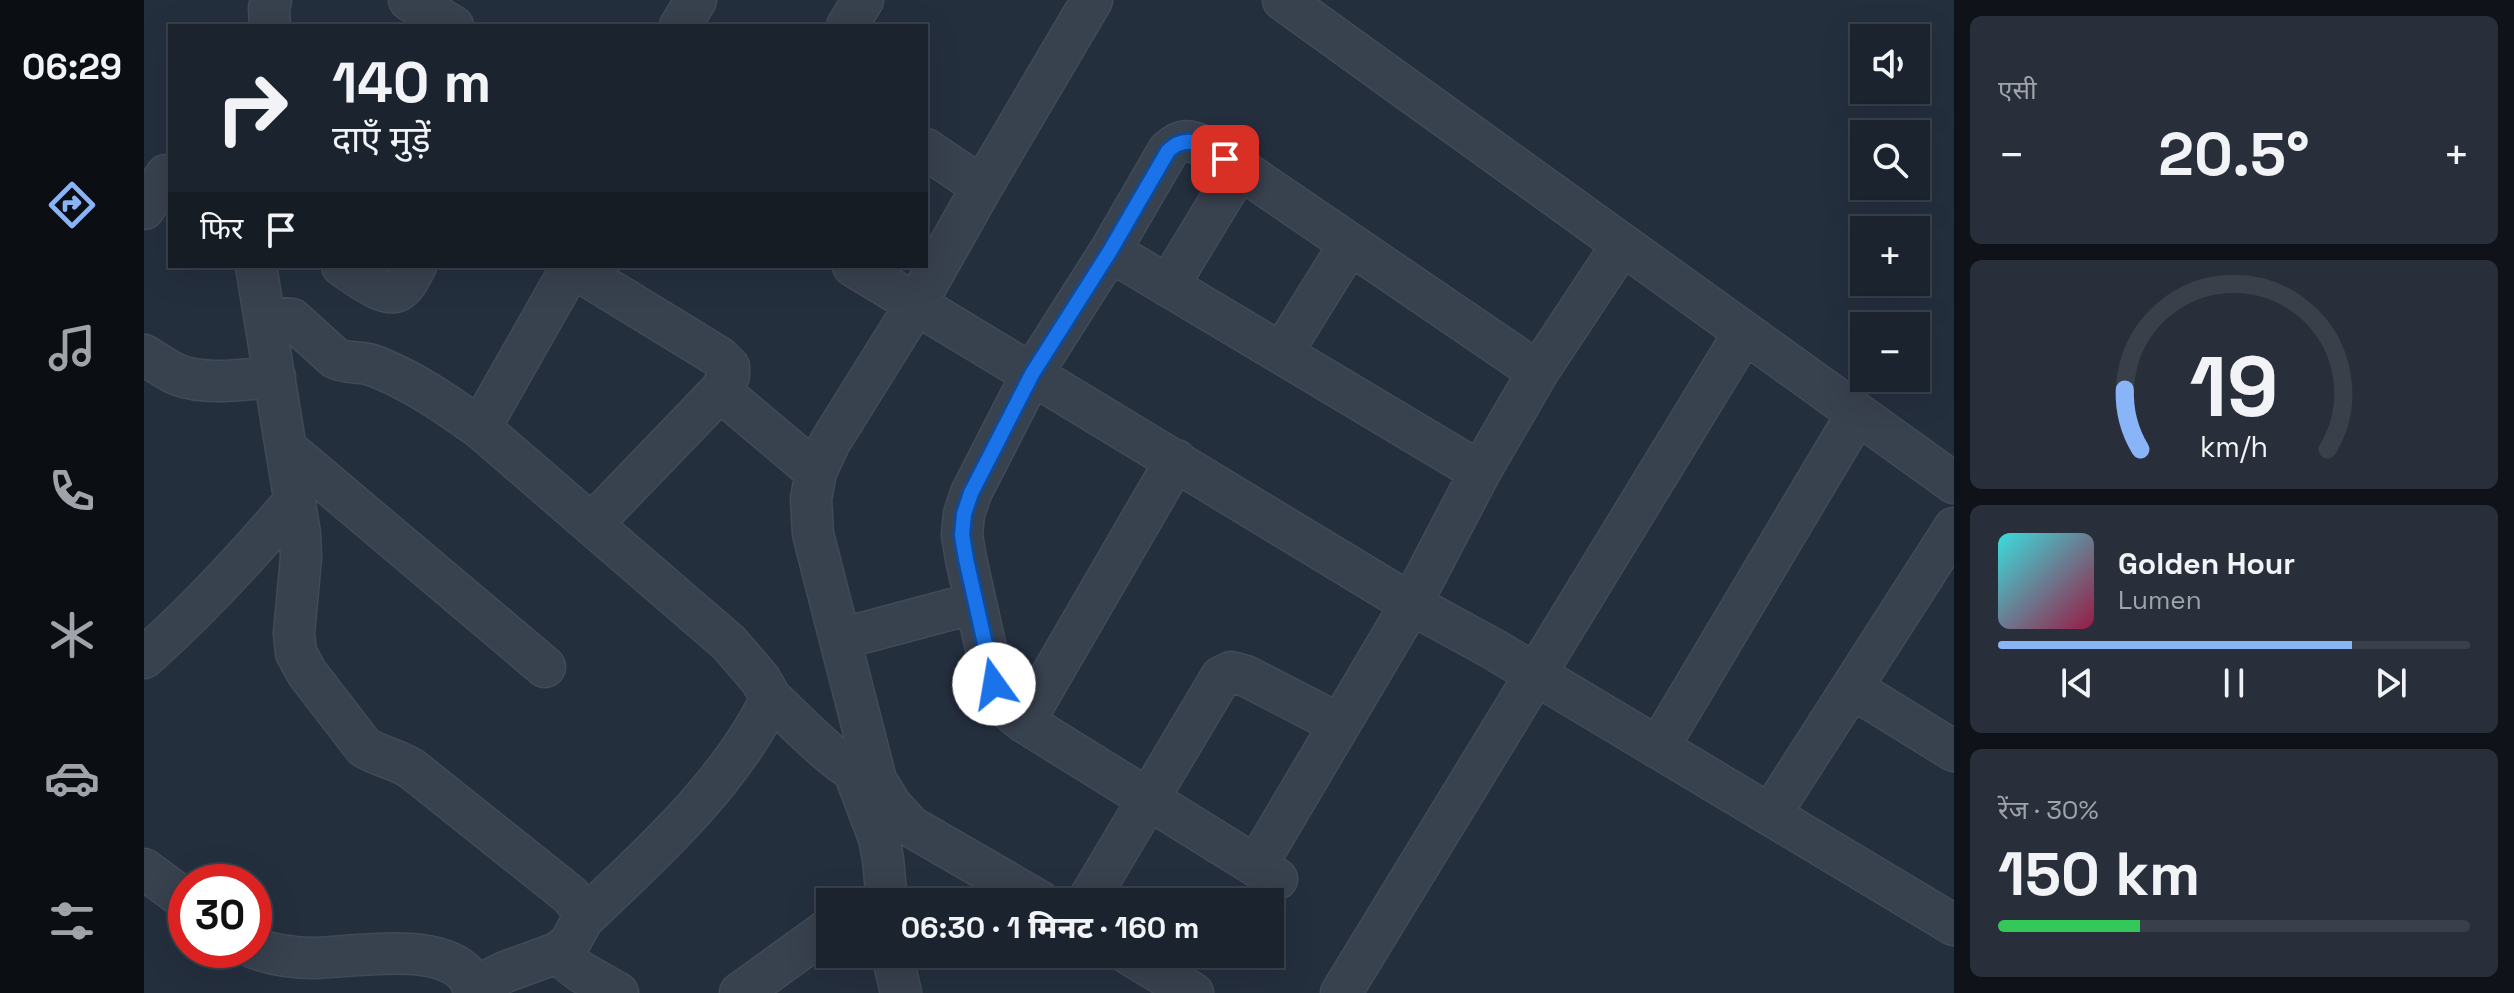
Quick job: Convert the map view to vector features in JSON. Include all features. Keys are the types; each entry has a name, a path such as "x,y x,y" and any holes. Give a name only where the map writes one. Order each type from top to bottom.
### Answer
{"street":[{"path":"270,24 271,0"},
{"path":"848,24 863,0"},
{"path":"885,888 879,838 840,639 813,534 811,499 816,472 830,442 916,304 1092,0"},
{"path":"1283,0 1954,483"},
{"path":"410,10 448,24"},
{"path":"1538,372 1211,149 1189,140 1177,142 1168,151 1110,251 1032,374 971,493 964,514 962,535 999,699 1024,722 1266,872 1339,724 1411,604 1480,472 1538,372 1622,245"},
{"path":"928,150 982,187"},
{"path":"1168,286 1239,169"},
{"path":"144,209 160,171"},
{"path":"1282,353 1349,245"},
{"path":"1110,251 1480,472"},
{"path":"256,268 295,500 301,558 294,644 307,673 364,747 412,769 570,895 579,906 583,919"},
{"path":"345,268 383,292 394,293 402,288 415,268"},
{"path":"480,428 571,268"},
{"path":"575,268 719,357 729,367 729,376 720,391 592,524"},
{"path":"856,268 1411,604 1954,925"},
{"path":"265,317 292,319 335,358 371,365 410,382 480,428 729,643 760,679 771,698 865,776 910,826 1017,888"},
{"path":"1341,993 1744,333"},
{"path":"144,355 177,374 198,379 216,381 275,377"},
{"path":"720,391 816,472"},
{"path":"1658,748 1857,414"},
{"path":"288,450 545,667"},
{"path":"1024,722 1176,460"},
{"path":"144,658 246,559 295,500"},
{"path":"1770,815 1954,528"},
{"path":"840,639 975,603"},
{"path":"1095,888 1221,677 1231,672 1246,676 1339,724"},
{"path":"1852,688 1954,751"},
{"path":"272,954 313,958 383,953 438,958 464,971 472,990 505,972 557,953 569,944 583,919 673,832 735,757 771,698"},
{"path":"144,869 168,887"},
{"path":"740,993 816,936"},
{"path":"557,953 581,972 618,993"},
{"path":"895,968 901,993"},
{"path":"1152,968 1193,993"}],"route":[{"path":"994,684 962,535 964,514 971,493 1032,374 1110,251 1168,151 1177,142 1189,140 1225,159"}]}
